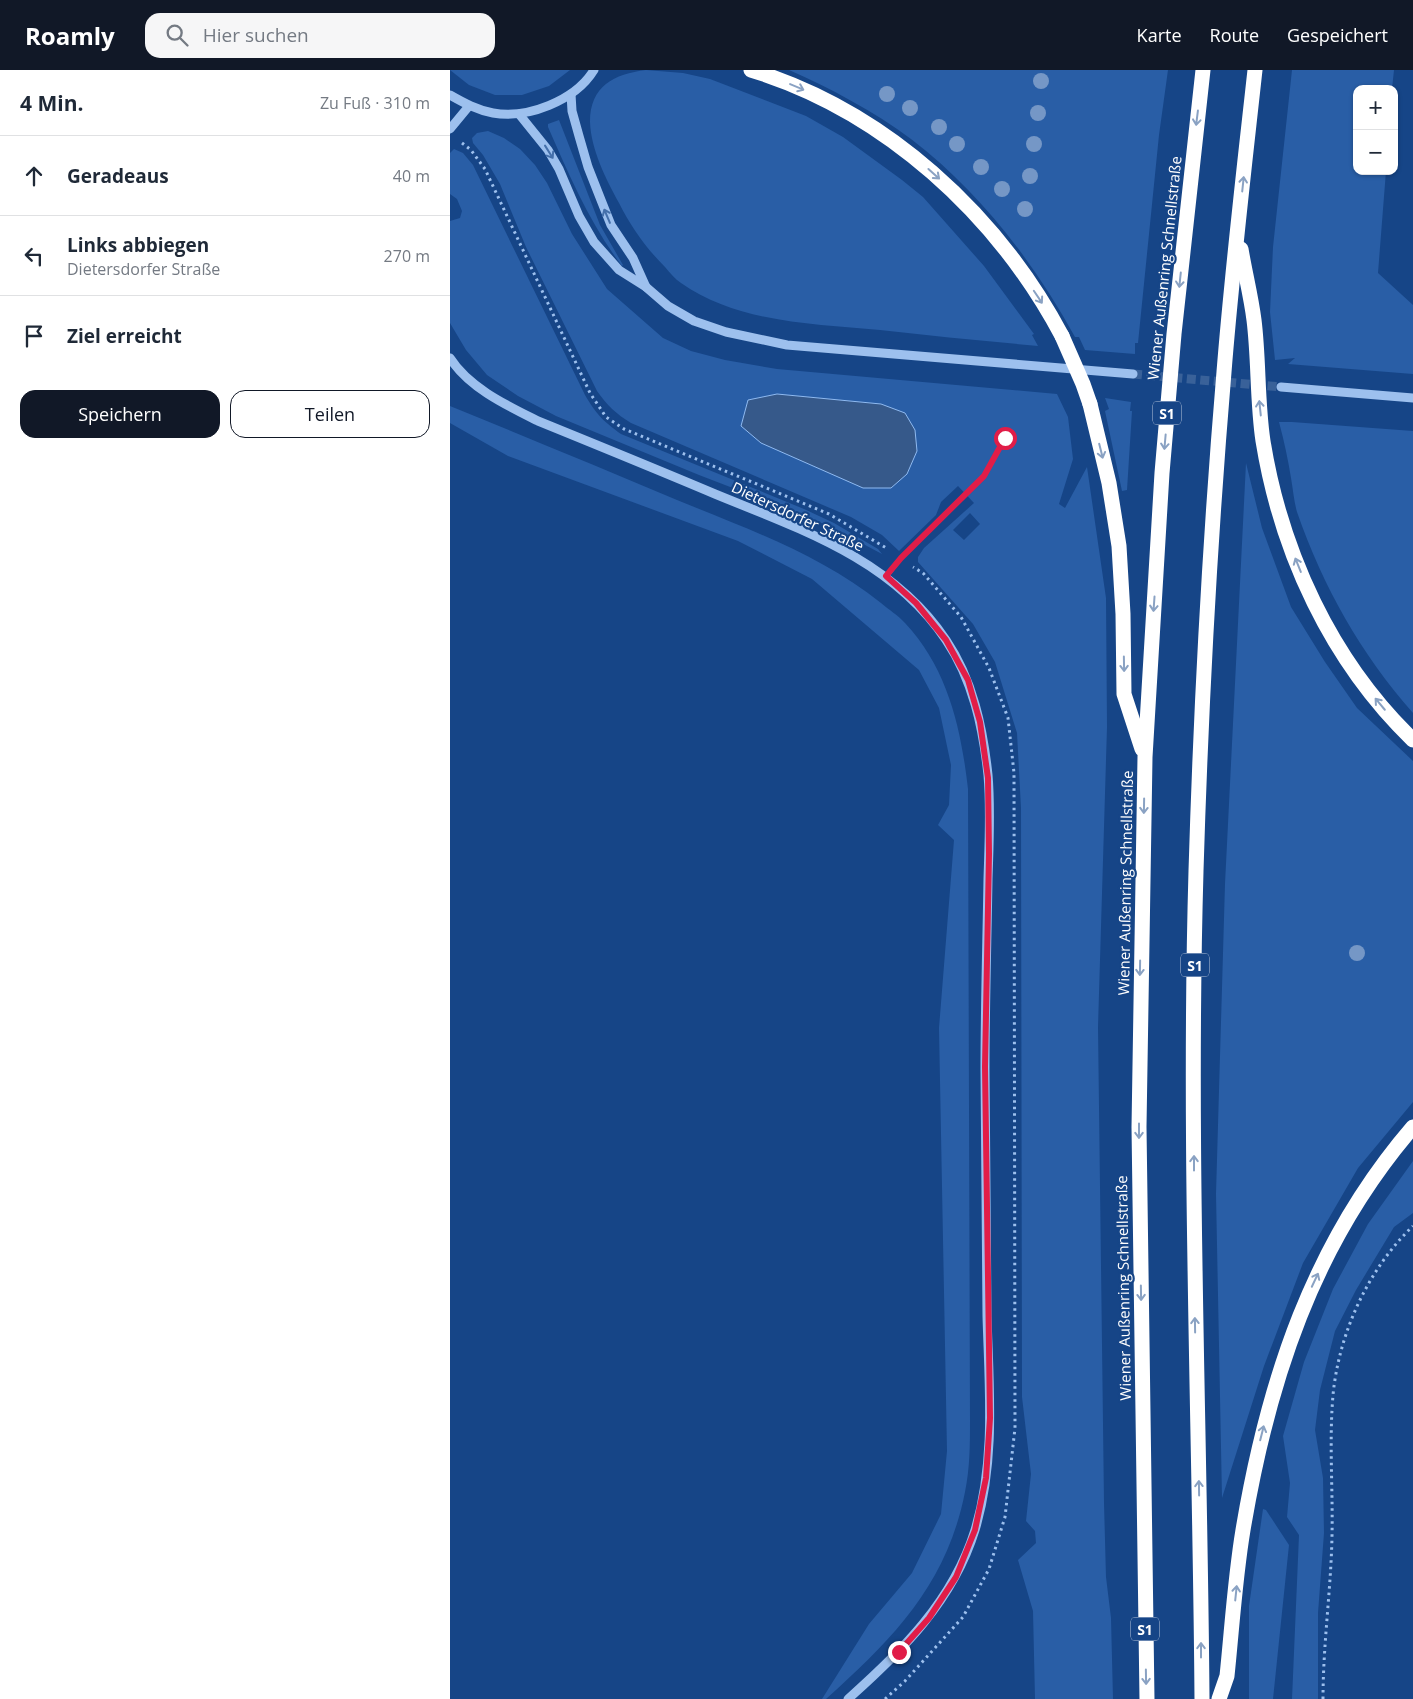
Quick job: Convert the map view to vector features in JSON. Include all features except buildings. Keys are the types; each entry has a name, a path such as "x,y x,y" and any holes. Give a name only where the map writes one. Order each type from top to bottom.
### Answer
{"highway":[{"path":"751,70 801,89 834,105 898,146 926,167 988,227 1050,313 1062,336 1090,404 1110,483 1119,546 1124,614 1124,694 1145,757"},
{"name":"Wiener Außenring Schnellstraße","path":"1147,1699 1139,1127 1140,970 1145,757 1162,472 1176,315 1203,70"},
{"name":"S1","path":"1202,1699 1194,1274 1196,872 1208,596 1224,371 1255,70"},
{"path":"1237,232 1254,320 1263,439 1271,484 1294,556 1310,597 1354,672 1381,706 1413,740"},
{"path":"1219,1699 1227,1676 1242,1532 1256,1458 1283,1359 1297,1318 1336,1238 1368,1185 1396,1147 1413,1128"}],"street":[{"path":"450,95 470,106 494,113 519,114 547,107 571,94 594,70"},
{"path":"571,94 572,110 579,136 600,200 611,225 633,258 646,287"},
{"path":"450,129 470,106"},
{"path":"519,114 548,150 559,168 579,216 594,242 618,270 646,287 668,306 694,320 726,332 787,345 1133,374"},
{"name":"Dietersdorfer Straße","path":"452,362 475,384 500,402 531,417 796,527 848,552 886,576 916,603 946,640 968,680 980,722 988,778 989,854 985,1067 990,1418 986,1478 975,1530 956,1577 929,1618 917,1632 899,1652 848,1699"},
{"path":"1281,387 1413,398"}],"lane":[{"path":"886,576 901,558 964,496"}],"path":[{"path":"456,140 471,150 485,169 590,393 606,417 624,429 829,514 880,543 922,573 961,618 989,668 1008,718 1014,773 1015,1428 1006,1516 989,1569 963,1617 905,1681 886,1699"},
{"path":"964,496 984,476 1005,438"},
{"path":"1324,1699 1323,1673 1332,1536 1331,1458 1335,1378 1345,1338 1360,1301 1393,1248 1413,1226"}],"shaded area":[{"path":"450,70 570,70 549,86 522,95 495,95 469,85"},
{"path":"646,70 683,73 710,79 806,116 843,137 923,197 984,266 1034,334 1032,335 1038,346 829,326 777,319 751,314 727,306 703,296 681,283 639,237 609,184 600,164 591,133 591,110 594,99 599,91 614,79"},
{"path":"789,70 1168,70 1159,135 1138,343 1135,343 1135,354 1085,350 1079,337 1075,337 1023,255 1003,229 960,182 911,139 883,119"},
{"path":"1292,70 1394,70 1392,85 1353,85 1353,175 1386,175 1378,273 1413,305 1413,374 1288,364 1295,358 1275,360 1270,312 1273,247"},
{"path":"559,120 600,225 622,266 590,216 548,127 548,124"},
{"path":"488,131 504,138 520,149 535,165 547,183 572,234 607,289 663,338 691,351 725,360 777,369 1057,394 1068,417 1073,459 1059,504 1065,508 1087,467 1106,598 1107,727 1098,1027 1104,1503 1106,1577 1111,1618 1113,1699 1035,1699 1033,1611 1018,1560 1036,1543 1035,1531 1026,1521 1031,1474 1022,1397 1021,808 1017,733 995,662 973,624 918,562 918,557 924,548 974,503 958,486 941,502 936,515 899,551 882,535 851,517 631,423 621,416 608,405 597,391 526,247 500,184 483,155 473,143 472,138 477,133","holes":["777,394 881,404 748,400","970,513 980,524 964,540 953,530"]},
{"path":"454,149 463,153 473,165 585,395 596,412 605,421 621,434 834,523 878,549 882,554 833,528 800,514 556,416 518,396 487,375 466,350 450,323 450,221 460,218 462,211 457,199 450,194 450,153"},
{"path":"777,394 881,404 905,413 915,430 917,451 907,474 891,488 863,488 761,443 741,426 748,400"},
{"path":"1105,398 1131,402 1127,490 1122,491 1105,411 1109,409"},
{"path":"450,406 783,544 834,571 858,586 905,623 920,641 932,660 950,700 961,744 968,789 970,1447 968,1474 957,1525 945,1555 931,1582 914,1608 895,1631 826,1699 822,1699 869,1624 912,1573 941,1514 947,1451 939,1028 954,840 938,825 949,805 951,765 939,708 919,670 812,579 738,541 508,456 450,423"},
{"path":"1279,422 1413,431 1413,713 1360,643 1331,593 1319,567 1297,512"},
{"path":"1246,463 1262,528 1291,607 1325,662 1357,708 1413,761 1413,1102 1358,1168 1303,1263 1264,1366 1222,1498 1216,1194 1225,884"},
{"path":"1413,1161 1413,1213 1394,1227 1356,1290 1335,1331 1320,1390 1315,1430 1323,1478 1324,1533 1318,1613 1318,1699 1292,1699 1299,1535 1287,1517 1290,1483 1283,1436 1304,1362 1333,1289 1368,1224"},
{"path":"1263,1509 1266,1510 1289,1545 1273,1699 1249,1699 1249,1606"}],"tunnel":[{"path":"1133,374 1281,387"}],"route":[{"path":"899,1652 929,1618 956,1577 975,1530 986,1478 990,1418 985,1067 989,854 988,778 980,722 968,680 946,640 916,603 886,576 901,558 984,476 1005,438"}]}
